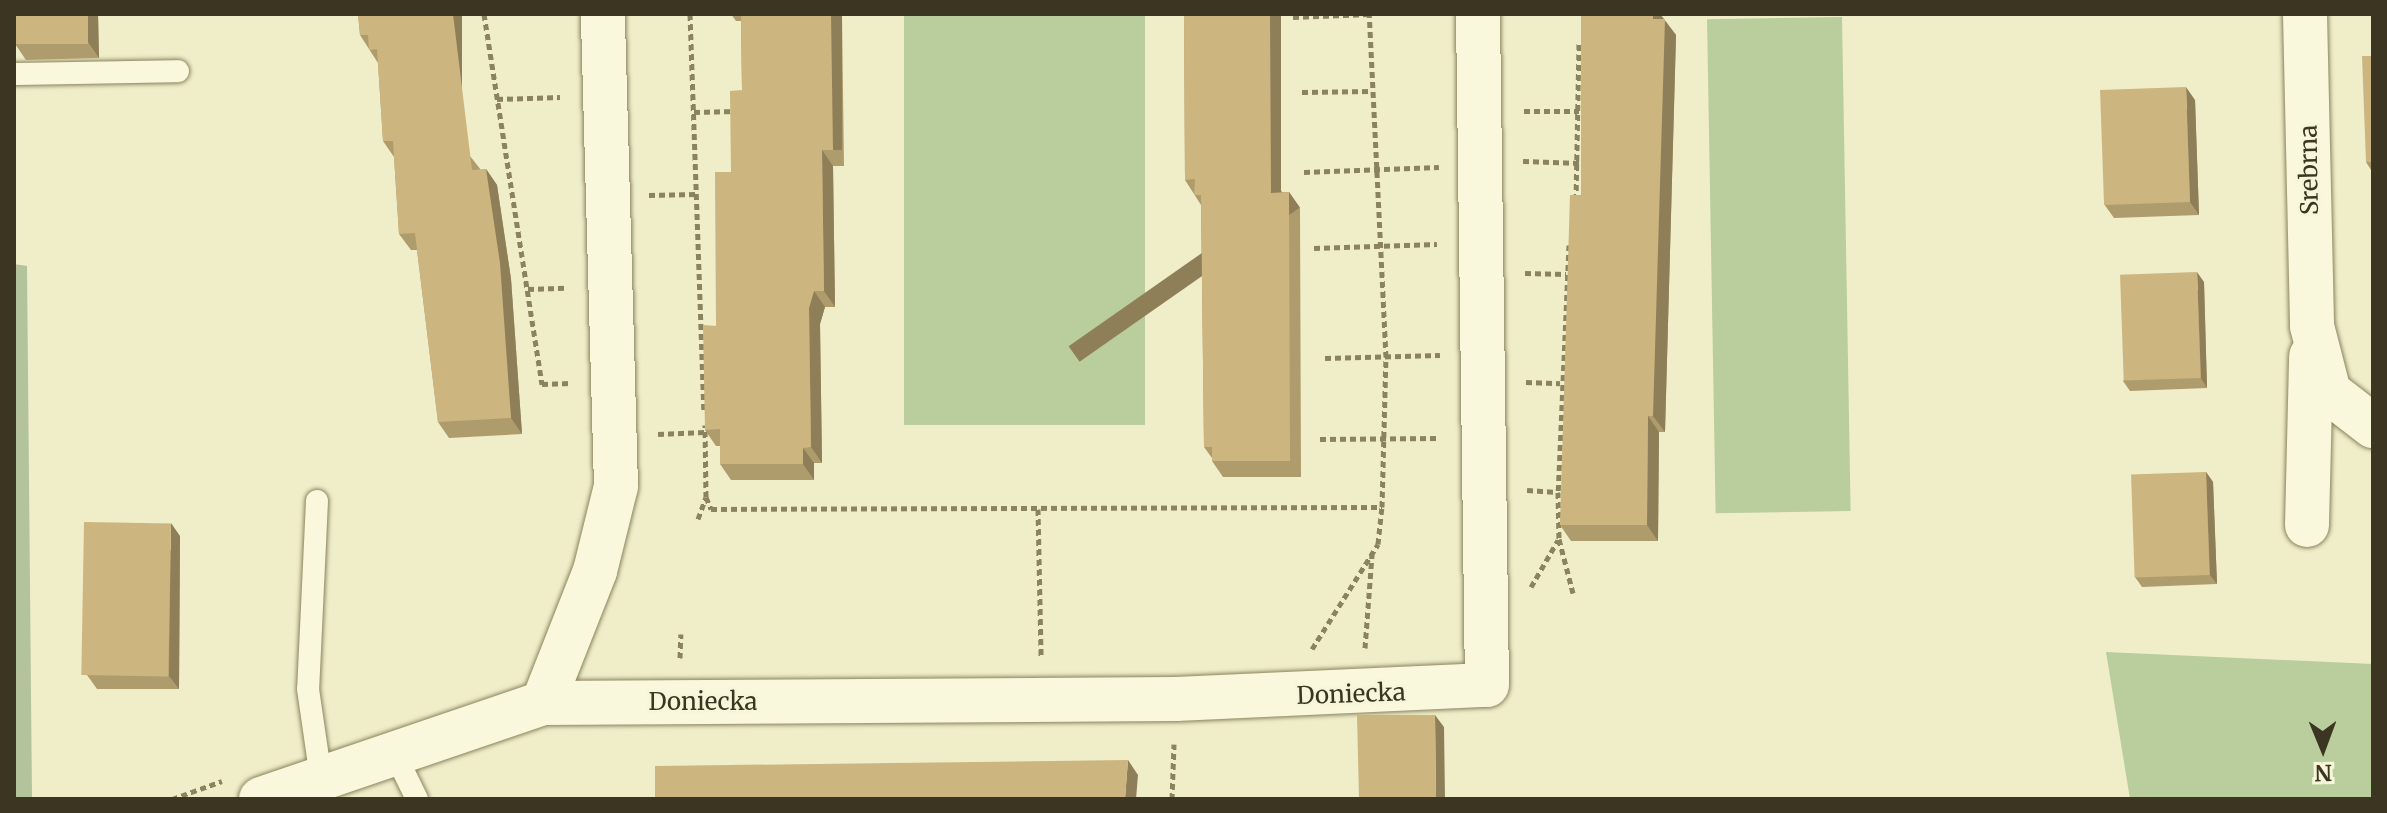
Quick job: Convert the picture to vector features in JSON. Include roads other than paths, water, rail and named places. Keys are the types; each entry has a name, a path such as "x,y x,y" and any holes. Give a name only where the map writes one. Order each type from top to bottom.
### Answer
{"street":[{"path":"543,703 595,571 616,486 603,14"},
{"name":"Doniecka","path":"248,787 321,778 543,703 1176,699 1487,685 1481,244 1499,163 1478,14"},
{"name":"Srebrna","path":"2305,14 2312,326 2307,525"},
{"name":"Srebrna","path":"2312,326 2329,392 2373,426"}],"lane":[{"path":"14,74 178,71"},
{"path":"317,501 308,689 321,778"},
{"path":"394,752 417,799"}]}
